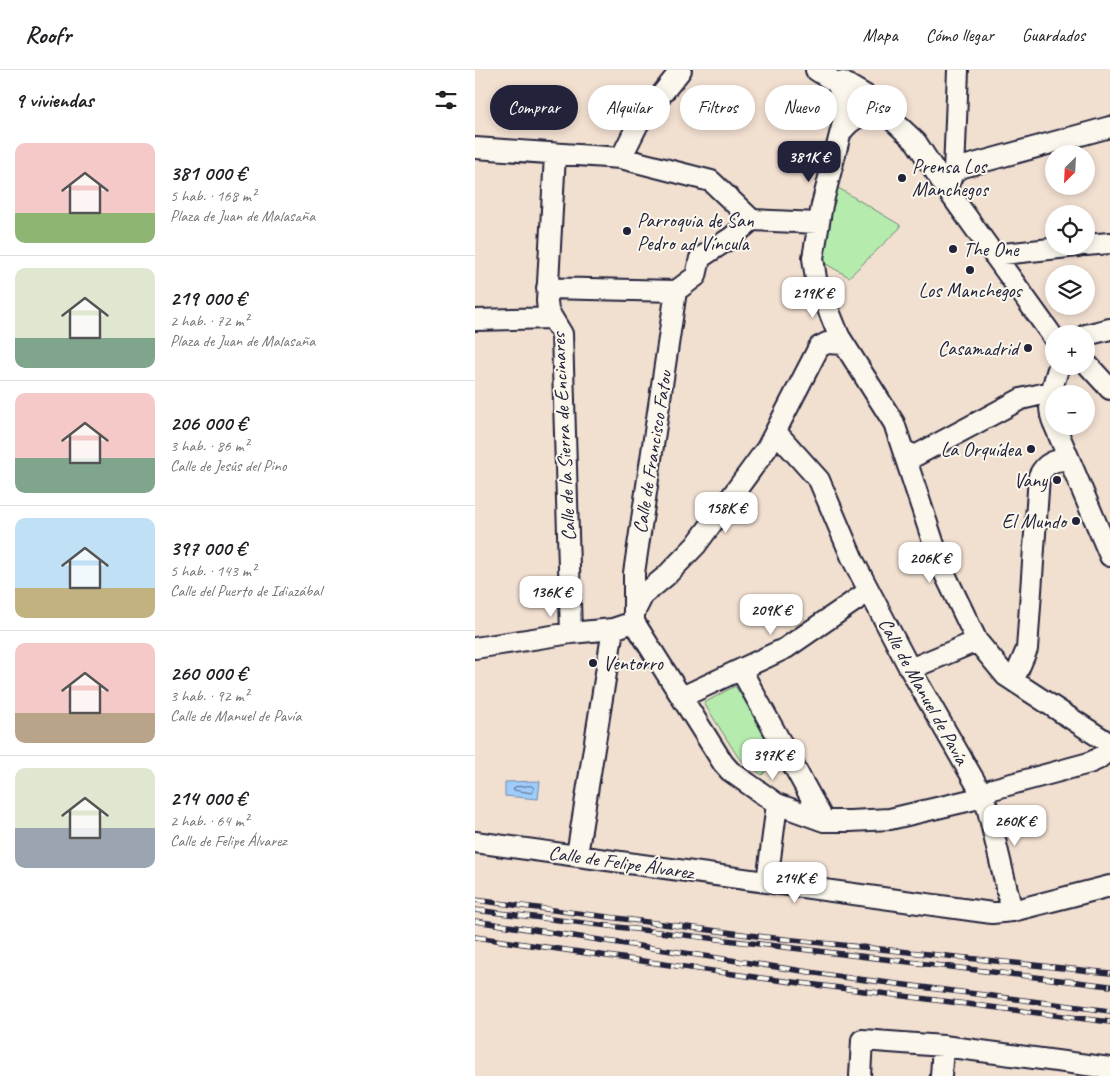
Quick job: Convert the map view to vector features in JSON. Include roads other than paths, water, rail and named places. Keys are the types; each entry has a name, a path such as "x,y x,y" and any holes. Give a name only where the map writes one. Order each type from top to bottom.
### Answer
{"street":[{"path":"621,158 638,124 681,70"},
{"path":"816,70 838,84 843,113 840,134 818,223 813,258 816,280 843,344 894,423 905,451 941,566 977,640 997,666 1015,682 1110,744"},
{"path":"950,180 958,70"},
{"path":"838,84 843,82 848,85"},
{"path":"840,134 847,126"},
{"path":"950,180 963,167 1110,128"},
{"path":"903,130 950,180 994,255 1045,326"},
{"path":"475,148 555,155 621,158 711,181 752,220 818,223"},
{"name":"Calle de la Sierra de Encinares","path":"555,155 547,288 548,311 559,326 562,334 571,633"},
{"path":"547,288 676,291 696,276 700,258 732,237 752,220"},
{"path":"1095,244 1110,243"},
{"path":"994,255 1045,249"},
{"name":"Calle de Francisco Fatou","path":"634,618 634,573 676,291"},
{"path":"475,320 552,318"},
{"path":"1095,332 1110,330"},
{"path":"475,648 571,633 613,629 634,618 643,596 667,576 696,545 749,474 777,432 815,352 827,342 843,344"},
{"path":"1095,373 1110,389"},
{"path":"905,451 915,456 1021,398 1045,393"},
{"name":"Calle de Manuel de Pavía","path":"777,432 819,480 853,560 869,591 910,669 982,794 987,806 1012,911"},
{"path":"1058,435 1110,556"},
{"path":"1015,682 1015,677 1027,649 1039,476 1049,463 1056,460 1070,462"},
{"path":"682,697 786,648 869,591"},
{"path":"634,618 726,767 777,804 824,821 890,819 971,800 982,794 1089,763 1099,759 1110,749"},
{"path":"577,855 613,629"},
{"path":"910,669 977,640"},
{"path":"741,670 824,821"},
{"path":"767,882 777,804"},
{"name":"Calle de Felipe Álvarez","path":"475,842 992,913 1012,911 1110,886"},
{"path":"860,1076 863,1040 943,1046 1110,1068"},
{"path":"941,1076 943,1046"}],"water":[{"path":"540,781 538,799 505,796 505,782"}],"railway":[{"path":"475,900 765,937 1110,973"},
{"path":"475,910 1110,986"},
{"path":"475,921 842,977 1110,1011"},
{"path":"475,937 761,978 1110,1022"}],"place":[{"name":"Prensa Los Manchegos","path":"902,178"},
{"name":"Parroquia de San Pedro ad Víncula","path":"627,231"},
{"name":"The One","path":"953,249"},
{"name":"Los Manchegos","path":"970,270"},
{"name":"Casamadrid","path":"1028,348"},
{"name":"La Orquídea","path":"1031,449"},
{"name":"Vany","path":"1057,480"},
{"name":"El Mundo","path":"1076,521"},
{"name":"Ventorro","path":"593,663"}]}
